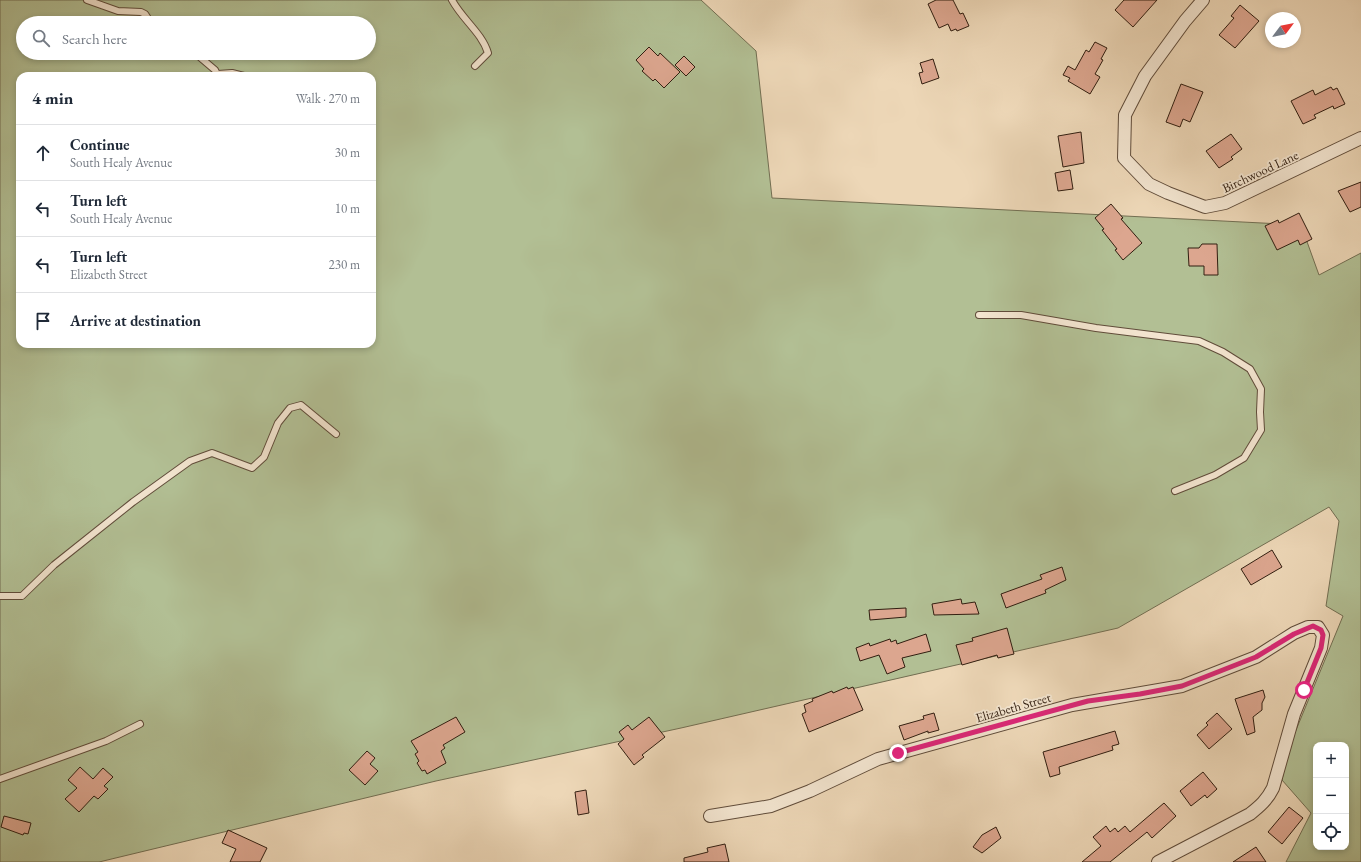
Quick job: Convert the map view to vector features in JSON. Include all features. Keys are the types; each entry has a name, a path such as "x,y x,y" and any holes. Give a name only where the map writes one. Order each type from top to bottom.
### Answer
{"street":[{"name":"Birchwood Lane","path":"1203,0 1185,21 1145,76 1125,114 1124,158 1149,184 1205,207 1225,203 1361,138"},
{"name":"Elizabeth Street","path":"710,816 771,806 810,791 878,759 1072,705 1182,686 1256,657 1308,627 1313,626 1321,630 1323,635 1321,648 1294,714 1273,788 1268,797 1263,804 1250,814 1158,862"}],"lane":[{"path":"87,0 118,11 141,12 146,16"},
{"path":"452,0 460,14 484,42 488,53 475,66"},
{"path":"203,60 215,72"},
{"path":"979,315 1021,315 1096,328 1199,341 1223,352 1250,369 1261,389 1261,430 1244,458 1215,475 1175,491"},
{"path":"0,596 22,596 54,565 134,502 190,461 212,453 252,468 264,457 278,423 290,408 301,405 336,434"},
{"path":"0,779 106,741 140,724"}],"green space":[{"path":"0,0 701,0 756,51 772,198 1301,225 1319,275 1361,253 1361,862 1286,862 1311,813 1282,780 1289,747 1343,616 1326,606 1339,521 1329,507 1118,628 681,728 436,781 99,862 0,862"}],"building":[{"path":"936,0 953,0 960,14 963,13 969,26 957,31 956,29 951,31 948,24 939,28 928,4"},
{"path":"1124,0 1157,0 1133,27 1115,10"},
{"path":"1240,5 1259,21 1235,48 1219,35 1234,18 1231,16"},
{"path":"1095,42 1107,48 1101,59 1103,60 1095,74 1100,77 1090,94 1068,81 1070,78 1063,75 1068,66 1075,70 1086,50 1089,52"},
{"path":"649,47 658,56 660,53 680,72 664,88 655,79 653,81 642,71 644,69 636,60"},
{"path":"684,56 695,67 686,76 675,65"},
{"path":"933,59 939,78 922,84 919,73 923,72 920,63"},
{"path":"1181,84 1203,92 1190,122 1183,119 1180,127 1166,122"},
{"path":"1331,87 1333,90 1337,88 1345,104 1334,109 1333,106 1314,115 1316,118 1303,124 1291,101 1313,90 1315,95"},
{"path":"1081,132 1084,163 1063,167 1058,136"},
{"path":"1231,134 1242,149 1231,157 1233,159 1219,168 1206,151"},
{"path":"1070,170 1073,189 1058,191 1055,173"},
{"path":"1361,182 1361,207 1350,212 1338,191"},
{"path":"1111,204 1123,218 1121,219 1142,243 1123,260 1115,250 1117,249 1102,230 1104,229 1095,218"},
{"path":"1299,213 1312,239 1300,245 1298,240 1277,250 1265,226 1278,220 1279,223"},
{"path":"1202,244 1217,244 1218,275 1204,275 1204,266 1189,266 1188,248 1199,248"},
{"path":"1272,550 1282,567 1251,585 1241,569"},
{"path":"1062,567 1066,580 1045,590 1046,593 1006,608 1001,594 1042,579 1040,575"},
{"path":"961,599 962,604 975,602 979,614 934,615 932,604"},
{"path":"906,608 906,617 870,620 869,610"},
{"path":"1007,628 1014,654 998,658 997,655 962,665 956,645 973,641 972,638"},
{"path":"926,634 931,651 902,658 905,667 887,674 879,655 860,661 856,648 869,643 870,646 890,639 891,642 896,640 897,644"},
{"path":"847,687 848,689 853,687 863,710 809,732 802,714 806,712 804,705 813,701 812,699"},
{"path":"1263,690 1265,697 1262,703 1262,710 1253,717 1255,732 1247,735 1235,699"},
{"path":"934,713 939,730 928,733 928,731 904,740 899,726 924,719 923,716"},
{"path":"1217,713 1232,729 1209,749 1197,735 1208,725 1206,723"},
{"path":"456,717 465,732 443,745 445,748 441,751 446,763 427,774 425,770 422,771 417,763 419,761 415,754 418,752 411,741"},
{"path":"649,717 665,737 642,755 644,757 634,765 618,744 624,739 619,732 628,725 632,730"},
{"path":"1115,731 1119,744 1112,746 1113,750 1059,767 1060,774 1050,777 1043,752"},
{"path":"367,751 375,758 370,764 378,771 365,785 349,770"},
{"path":"80,767 93,779 103,768 113,777 104,786 108,789 98,799 94,796 79,812 65,799 77,788 68,780"},
{"path":"1203,772 1217,789 1207,798 1205,795 1191,806 1180,791"},
{"path":"586,790 589,813 578,815 575,792"},
{"path":"1164,803 1176,816 1152,838 1147,832 1110,862 1082,862 1101,846 1093,837 1106,826 1110,832 1115,828 1118,832 1125,826 1130,832"},
{"path":"1289,807 1303,818 1282,844 1268,832"},
{"path":"4,816 31,823 28,834 24,833 23,835 1,827"},
{"path":"996,827 1001,838 982,853 973,847 982,835"},
{"path":"228,830 267,848 260,862 230,862 236,849 222,843"},
{"path":"725,844 729,862 684,862 684,858 708,852 707,848"},
{"path":"1256,847 1266,862 1233,862"}],"route":[{"path":"898,753 1088,701 1140,694 1182,686 1206,678 1256,657 1294,634 1313,626 1318,627 1321,630 1323,642 1304,690"}]}
